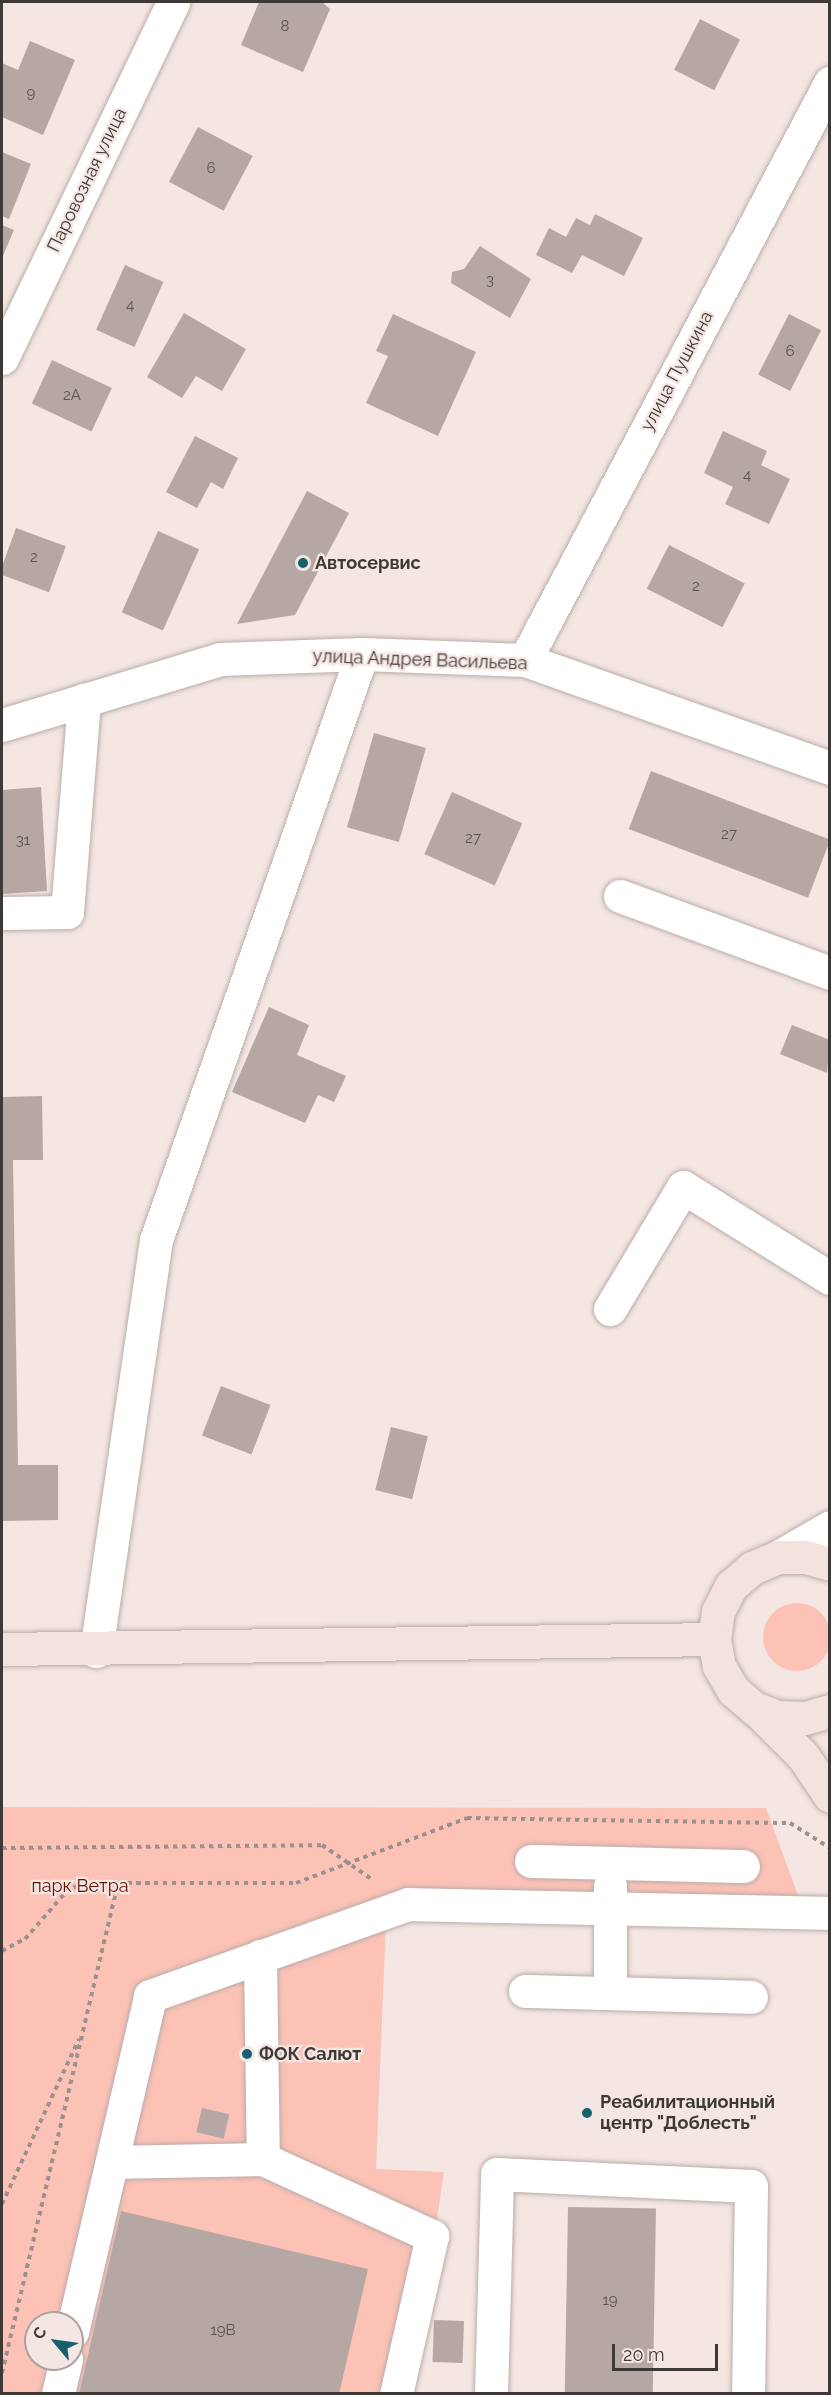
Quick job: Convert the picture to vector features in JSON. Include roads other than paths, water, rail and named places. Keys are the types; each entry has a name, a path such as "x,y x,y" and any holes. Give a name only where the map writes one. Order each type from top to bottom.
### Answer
{"main road":[{"path":"830,1564 805,1557 778,1557 752,1568 731,1586 718,1611 714,1639 719,1666 733,1690 803,1756 830,1796"},
{"path":"2,1649 96,1651 714,1639"},
{"path":"754,1708 787,1717 830,1711"}],"street":[{"name":"Паровозная улица","path":"2,358 173,2"},
{"name":"улица Пушкина","path":"525,660 830,83"},
{"name":"улица Андрея Васильева","path":"2,725 220,659 362,654 525,660 830,768"},
{"path":"96,1651 156,1240 362,654"},
{"path":"2,913 67,912 84,700"},
{"path":"620,896 830,973"},
{"path":"610,1309 683,1187 830,1278"},
{"path":"778,1557 830,1527"},
{"path":"531,1861 742,1866"},
{"path":"610,1863 610,1993"},
{"path":"77,2311 150,1996 408,1904 830,1913"},
{"path":"260,1956 263,2159"},
{"path":"525,1991 751,1997"},
{"path":"112,2162 263,2159 432,2236 396,2394"},
{"path":"491,2394 497,2174 751,2186 748,2394"},
{"path":"58,2394 63,2371"}],"place":[{"name":"Автосервис","path":"303,563"},
{"name":"ФОК Салют","path":"247,2054"},
{"name":"Реабилитационный центр \"Доблесть\"","path":"587,2113"}],"park label":[{"name":"парк Ветра","path":"80,1886"}]}
